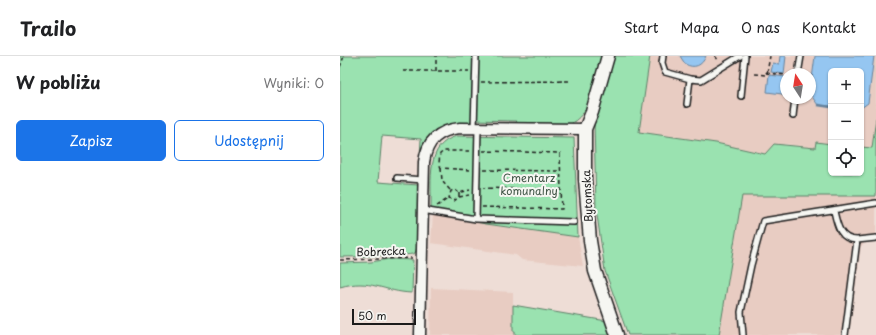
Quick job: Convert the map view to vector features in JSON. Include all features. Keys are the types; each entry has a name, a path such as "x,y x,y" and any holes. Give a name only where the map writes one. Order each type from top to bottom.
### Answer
{"street":[{"name":"Bytomska","path":"608,56 592,112 585,129 585,179 590,241 595,270 617,335"},
{"path":"420,335 422,210 425,151 434,137 453,129 585,129"}],"lane":[{"path":"476,56 475,82 478,151 476,219"},
{"path":"663,56 662,63 665,72 690,79 701,80 740,56"},
{"path":"741,96 745,56"},
{"path":"799,68 801,56"},
{"path":"687,104 690,79"},
{"path":"793,116 794,104"},
{"path":"397,178 423,180"},
{"path":"744,335 741,312 751,265 764,222 876,203"},
{"path":"422,210 476,219 574,222"},
{"path":"834,211 840,233 850,239 857,240 876,238"},
{"path":"845,335 857,240"}],"path":[{"path":"340,67 344,56"},
{"path":"436,56 436,71"},
{"path":"715,56 720,63"},
{"path":"767,73 770,56"},
{"path":"403,71 475,71"},
{"path":"754,74 766,75 767,73 780,75"},
{"path":"475,82 569,81"},
{"path":"476,207 562,209 560,152 444,151 440,154 439,159 442,181 451,191 459,193 477,191 561,190"},
{"path":"441,168 560,171"},
{"path":"440,203 449,198 451,191"},
{"path":"449,198 454,201 459,197 477,191"},
{"name":"Bobrecka","path":"340,260 422,258"}],"shaded area":[{"path":"650,56 876,56 876,118 872,149 864,148 864,68 828,68 828,144 816,142 815,148 785,144 765,154 716,143 639,132"},
{"path":"741,196 876,196 876,236 873,236 861,246 849,335 717,335"},
{"path":"433,214 486,224 578,237 583,266 522,260 516,255 431,243"},
{"path":"431,288 513,292 513,331 515,331 515,335 430,335"}],"green space":[{"path":"340,56 601,56 592,96 588,105 576,120 567,125 521,126 516,121 471,120 470,124 444,127 432,134 420,156 421,139 382,136 378,182 418,185 417,247 415,253 407,255 340,257"},
{"path":"611,56 650,56 639,132 716,143 765,154 774,144 815,148 816,142 828,144 828,176 864,176 864,147 872,148 876,118 876,196 742,196 719,335 628,335 605,271 596,208 594,121"},
{"name":"Cmentarz komunalny","path":"457,136 574,138 578,237 486,224 433,214 431,207 431,175 435,155 447,140"},
{"path":"389,259 413,260 412,293 360,284 340,287 340,263 371,262"},
{"path":"513,305 607,321 613,335 515,335 515,331 513,331"}],"water":[{"path":"680,56 706,56 697,66 688,66"},
{"path":"780,56 786,56 785,68 780,68 780,73 771,72 773,63 779,64"},
{"path":"815,56 874,56 868,103 864,106 864,68 828,68 828,106 818,105 816,102 816,68 813,68"},
{"path":"769,75 780,76 780,94 767,92"}],"waterway":[{"path":"818,105 828,107"}]}
